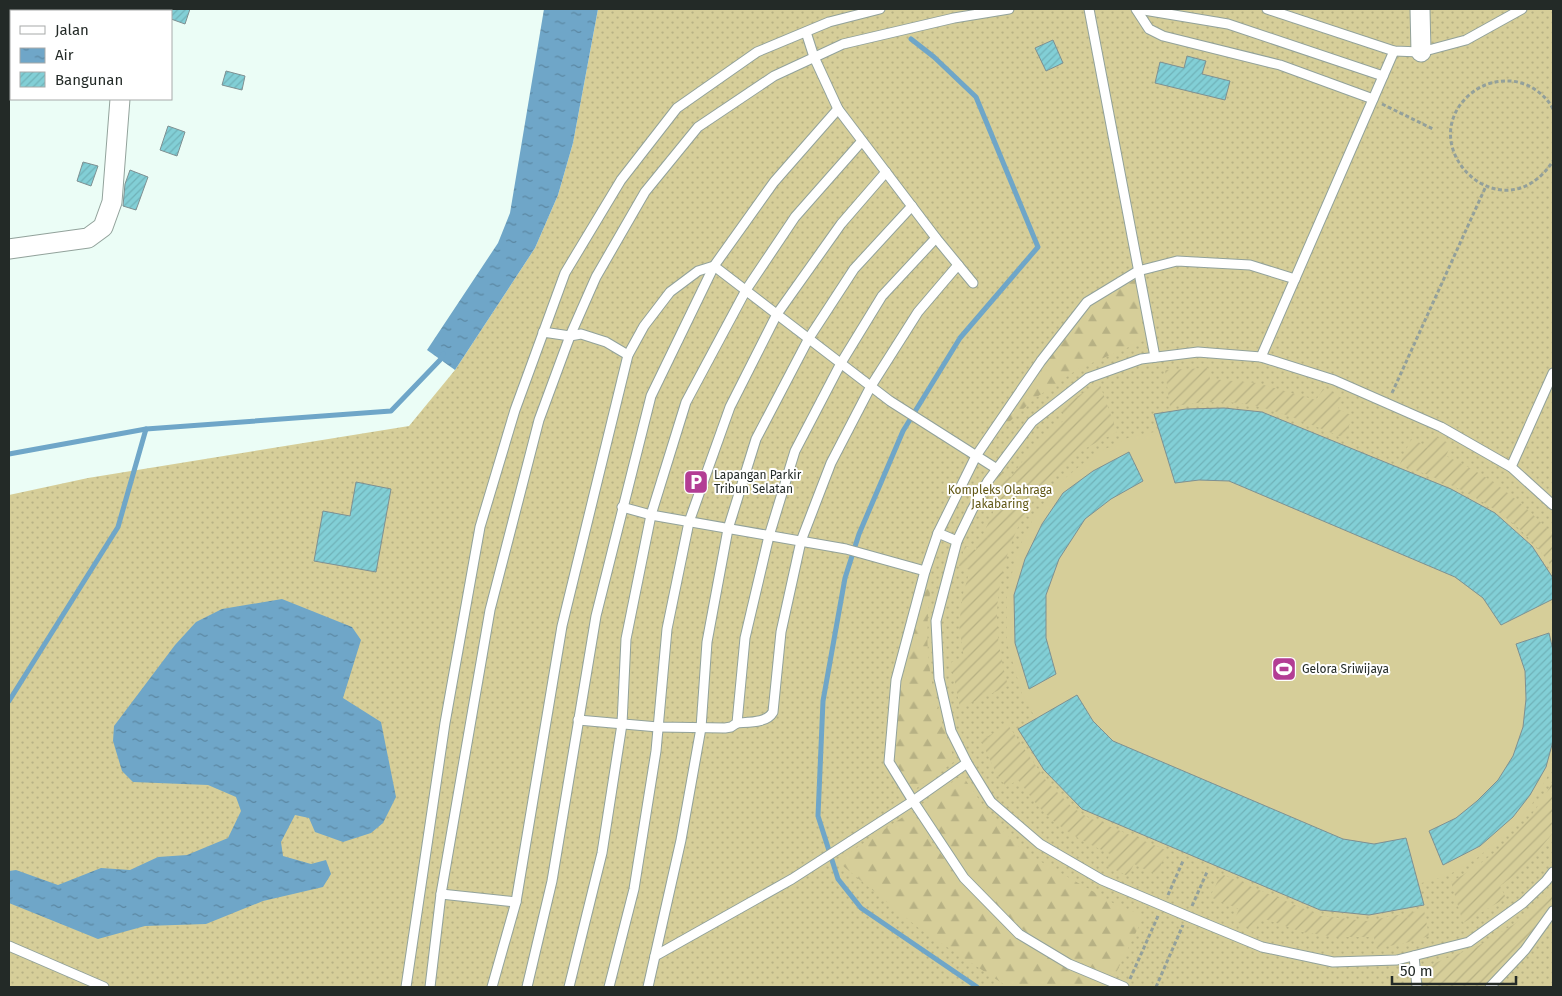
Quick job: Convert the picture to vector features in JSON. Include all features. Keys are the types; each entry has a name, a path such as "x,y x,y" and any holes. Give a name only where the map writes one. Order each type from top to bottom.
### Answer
{"street":[{"path":"1420,9 1421,52"},
{"path":"9,249 88,238 103,227 112,202 120,100"}],"lane":[{"path":"406,987 445,723 480,526 515,410 565,273 621,180 677,108 757,52 829,22 880,9"},
{"path":"430,987 441,894 490,610 539,420 570,336 596,277 645,192 698,127 774,76 843,44 954,18 1009,9"},
{"path":"1089,9 1155,357"},
{"path":"1137,9 1228,24 1383,76"},
{"path":"1137,9 1149,28 1163,36 1280,66 1373,99"},
{"path":"1267,9 1394,51 1421,52 1466,40 1522,9"},
{"path":"806,32 814,57 838,109 936,238 973,283"},
{"path":"1261,357 1394,51"},
{"path":"527,987 552,881 596,616 651,396 714,266 774,182 838,109"},
{"path":"570,987 602,853 622,724 626,639 651,515 686,402 746,290 795,217 862,141"},
{"path":"610,987 634,889 656,751 667,630 689,522 730,407 777,314 841,224 886,172"},
{"path":"648,987 681,840 701,728 707,642 728,529 756,439 809,338 854,269 912,206"},
{"path":"737,723 745,638 769,536 795,451 841,363 882,296 936,238"},
{"path":"1125,987 1069,964 1019,934 964,878 888,762 896,680 925,571 938,533 976,456 1041,361 1087,302 1138,271 1177,261 1250,265 1295,279"},
{"path":"578,720 658,727 725,728 732,727 737,723 762,720 771,716 773,712 781,632 800,541 831,463 871,386 918,312 958,265"},
{"path":"714,266 890,401 997,469"},
{"path":"492,987 516,902 562,626 628,355 644,326 670,292 698,271 714,266"},
{"path":"544,332 570,336 581,334 606,342 628,355"},
{"path":"1553,505 1511,467 1441,427 1334,380 1261,357 1198,352 1141,359 1088,378 1032,422 988,481 957,541 936,621 939,678 951,731 967,763 991,802 1040,844 1102,880 1262,947 1333,962 1397,960 1469,942 1523,903 1553,872"},
{"path":"1511,467 1551,386 1553,374"},
{"path":"622,507 651,515 846,549 925,571"},
{"path":"938,533 957,541"},
{"path":"655,956 792,879 913,801 967,763"},
{"path":"441,894 516,902"},
{"path":"1490,987 1525,950 1553,912"},
{"path":"9,946 104,987"},
{"path":"1414,956 1417,987"}],"path":[{"path":"1553,109 1541,93 1526,84 1508,80 1491,82 1475,90 1462,102 1454,118 1451,136 1454,153 1461,167 1472,179 1486,186 1501,190 1517,189 1531,183 1546,173 1553,161"},
{"path":"1373,99 1433,129"},
{"path":"1387,404 1486,186"},
{"path":"1125,987 1183,861"},
{"path":"1156,987 1207,872"}],"green space":[{"name":"Kompleks Olahraga Jakabaring","path":"598,9 1553,9 1553,987 9,987 9,495 88,478 409,426 455,370 535,248 558,195 573,143"},
{"path":"1135,280 1145,340 1078,369 1034,399 994,436 1026,386 1086,307 1117,287"},
{"path":"1208,368 1210,379 1257,383 1316,400 1323,389 1342,398 1338,409 1353,416 1344,438 1287,415 1257,406 1213,402 1170,407 1165,370"},
{"path":"1100,385 1117,432 1091,445 1067,461 1038,492 1017,530 1002,572 997,632 1008,686 960,708 951,662 964,658 959,625 963,594 970,570 959,566 965,546 976,550 1000,497 991,491 1000,473 1011,477 1036,445 1066,419 1061,408 1084,392"},
{"name":"Gelora Sriwijaya","path":"1224,408 1262,412 1451,489 1532,546 1553,578 1553,599 1548,601 1553,616 1553,764 1551,770 1531,806 1507,833 1477,858 1447,876 1418,884 1424,905 1369,915 1320,910 1082,809 1044,770 1036,719 1022,694 1007,643 1007,595 1017,552 1033,519 1057,485 1093,455 1130,437 1159,431 1154,414 1186,409"},
{"path":"1433,436 1451,444 1446,456 1476,471 1502,488 1549,531 1553,529 1553,569 1539,549 1505,517 1466,492 1400,464 1411,439 1427,446"},
{"path":"932,574 927,642 929,665 938,707 955,761 911,792 899,776 891,751 895,701 912,623"},
{"path":"1008,725 1047,782 1072,807 1087,817 1168,851 1156,875 1134,864 1128,876 1105,865 1110,854 1076,837 1060,826 1038,806 1018,780 1006,787 996,773 981,740"},
{"path":"962,775 996,824 1024,852 1113,903 1144,916 1114,977 1065,955 1030,935 991,900 966,870 921,805"},
{"path":"1553,781 1553,833 1524,868 1500,886 1506,898 1463,923 1451,882 1467,873 1510,839 1534,812"},
{"path":"912,811 929,838 964,885 1005,928 1054,959 1106,987 1008,987 921,930 837,861"},
{"path":"1221,874 1321,916 1367,921 1424,910 1429,936 1402,944 1375,948 1374,937 1336,937 1302,932 1262,918 1255,930 1234,921 1239,909 1210,897"},
{"path":"1553,891 1553,905 1537,929 1489,987 1424,987 1422,968 1478,946 1516,923"}],"water":[{"path":"544,9 598,9 573,143 558,195 535,248 455,370 427,350 498,243 510,213"},
{"path":"282,599 352,627 361,640 343,698 381,722 396,797 383,823 371,833 343,842 315,832 309,818 295,815 281,842 283,856 311,864 326,860 331,874 323,887 263,901 206,924 145,926 98,939 9,903 9,871 16,870 58,885 101,868 130,870 158,857 187,855 228,838 241,811 236,797 208,785 133,782 122,771 113,741 114,726 175,645 196,622 222,609"}],"building":[{"path":"190,9 185,24 172,19 172,10 148,10"},
{"path":"1053,40 1063,63 1046,71 1035,48"},
{"path":"1187,56 1206,61 1202,74 1230,81 1225,100 1155,83 1160,62 1184,68"},
{"path":"226,71 245,76 242,90 222,85"},
{"path":"168,126 185,132 177,156 160,150"},
{"path":"83,162 98,166 91,186 77,181"},
{"path":"130,170 148,177 136,210 123,206 125,184"},
{"path":"1224,408 1262,412 1451,489 1495,513 1532,546 1553,578 1553,599 1501,625 1483,598 1455,577 1229,481 1199,480 1175,483 1154,414 1186,409"},
{"path":"1129,452 1143,481 1111,499 1085,519 1059,559 1046,595 1046,638 1056,674 1029,689 1015,643 1014,595 1025,559 1042,524 1063,493 1093,471"},
{"path":"356,482 391,489 376,572 314,561 323,511 350,516"},
{"path":"1549,633 1553,650 1553,741 1546,767 1530,795 1513,817 1480,846 1443,865 1429,831 1456,818 1477,801 1498,780 1513,756 1523,727 1526,699 1525,671 1516,644"},
{"path":"1077,695 1093,721 1113,741 1343,839 1374,844 1406,838 1424,905 1369,915 1320,910 1082,809 1044,770 1018,729"}],"waterway":[{"path":"911,39 934,57 976,97 1038,247 960,338 903,431 859,534 845,578 823,701 818,816 838,879 861,908 977,987"},
{"path":"9,454 146,429 391,411 440,360 443,354"},
{"path":"9,701 118,527 146,429"}],"place":[{"name":"Lapangan Parkir Tribun Selatan","path":"696,482"},
{"name":"Gelora Sriwijaya","path":"1284,669"}]}
